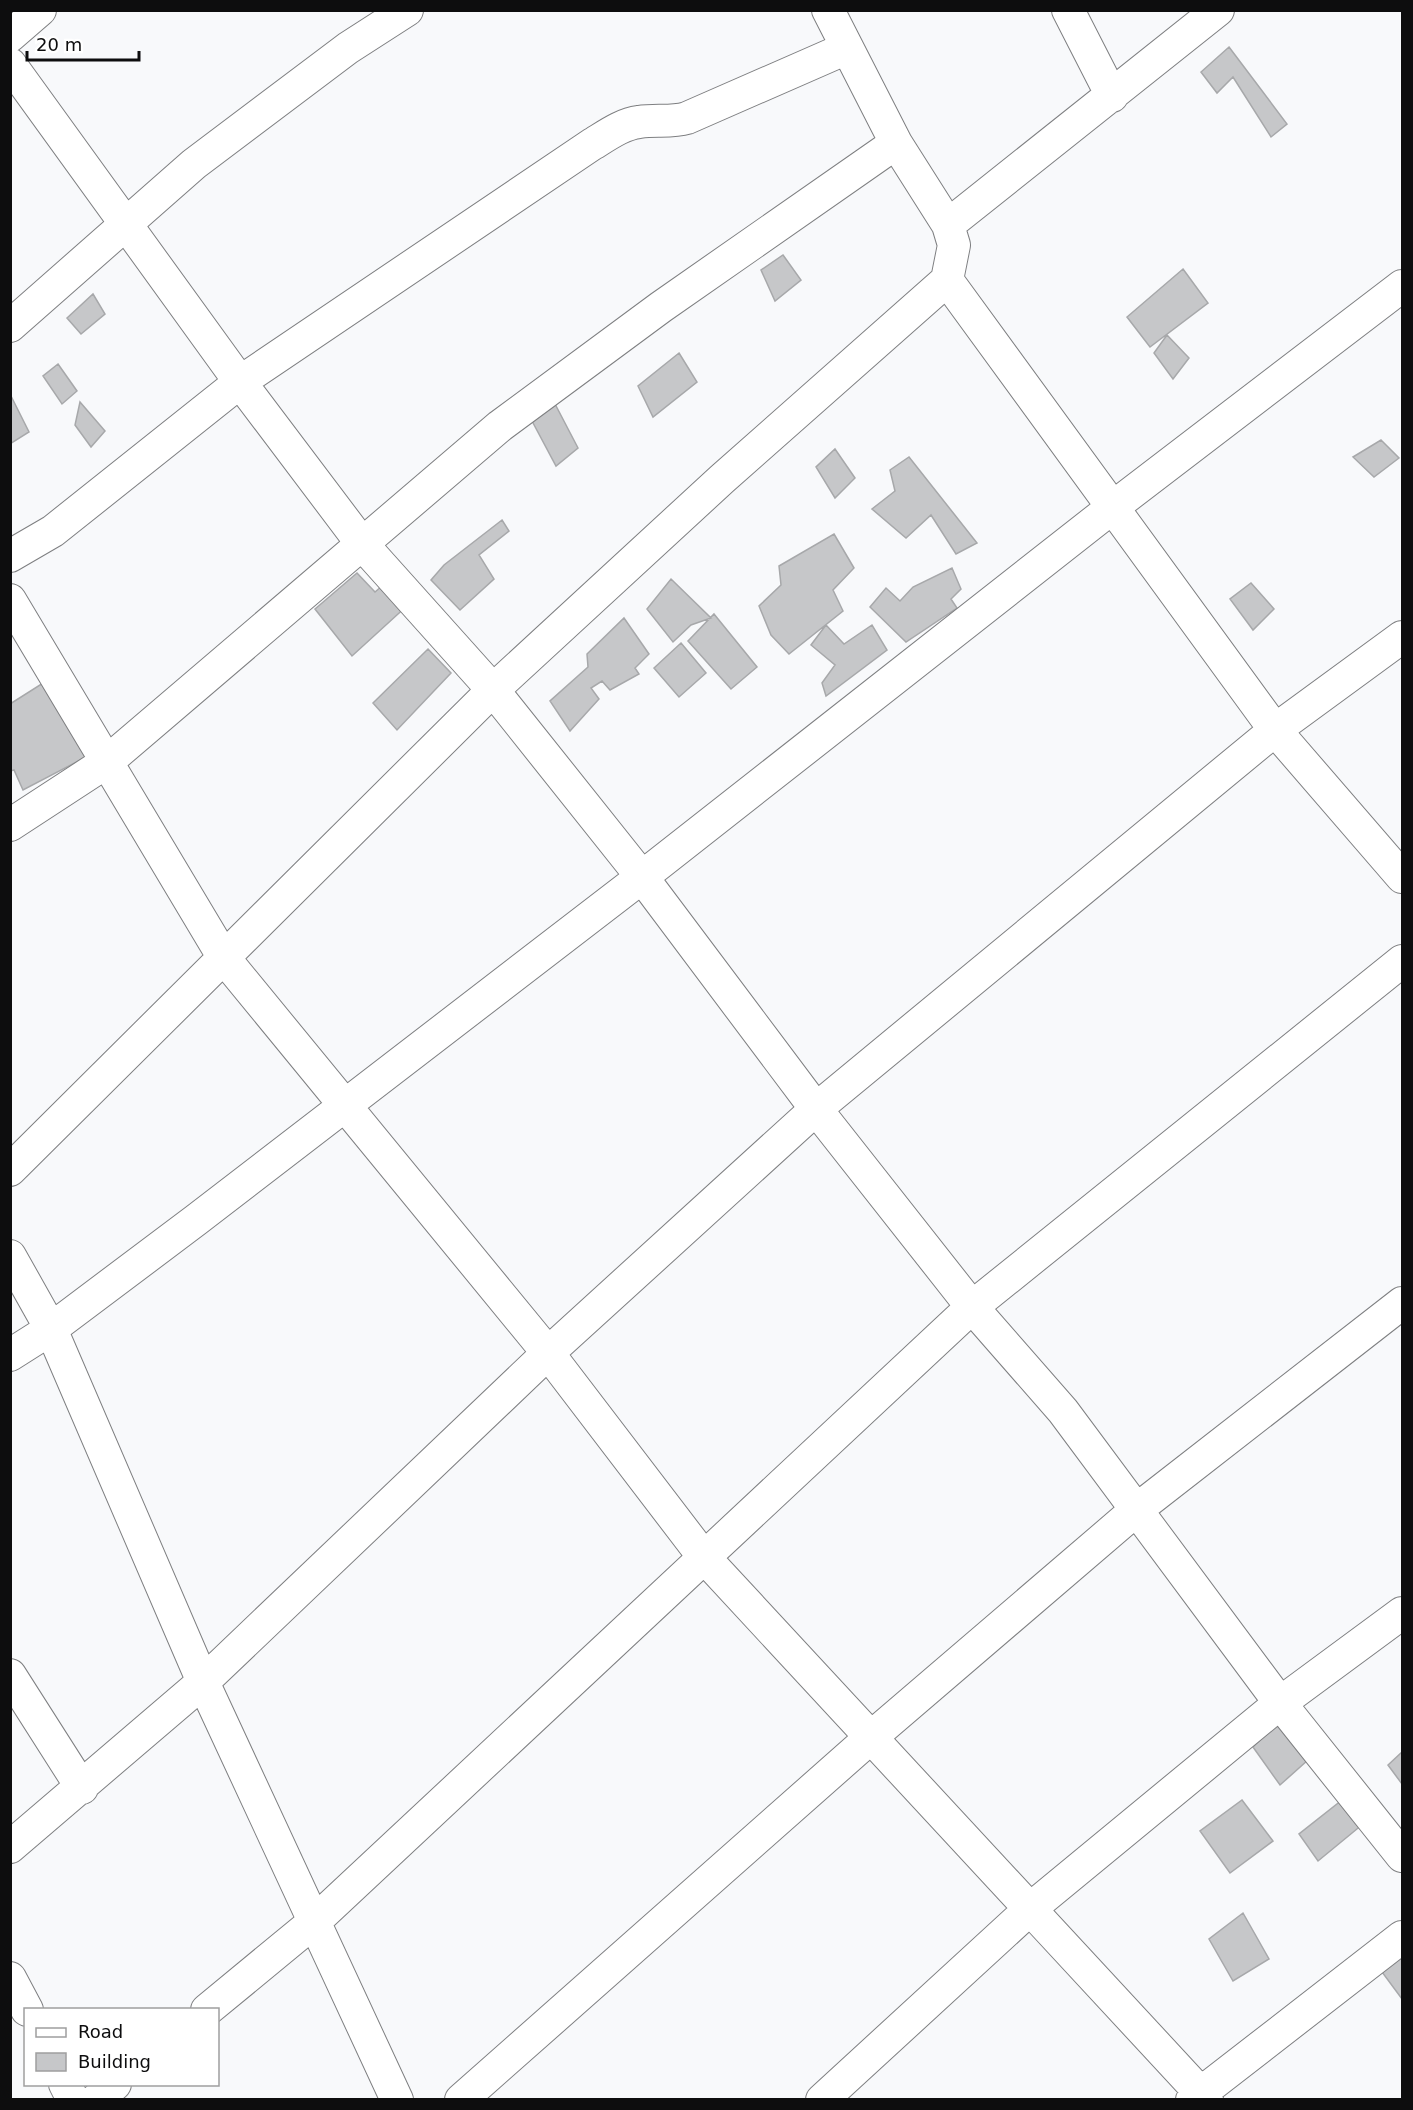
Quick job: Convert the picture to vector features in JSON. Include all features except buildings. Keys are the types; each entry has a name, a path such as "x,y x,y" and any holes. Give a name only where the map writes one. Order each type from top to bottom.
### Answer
{"street":[{"path":"10,36 40,10"},
{"path":"10,326 128,225 194,164 348,48 407,10"},
{"path":"10,1170 494,690 722,479 947,280 954,245 948,225 896,143 828,10"},
{"path":"1068,10 1112,96"},
{"path":"948,225 1218,10"},
{"path":"10,556 52,531 240,382 591,145 626,125 640,121 672,122 687,118 847,48"},
{"path":"10,64 240,382 363,545 494,690 642,877 816,1109 972,1307 1063,1411 1280,1704 1402,1856"},
{"path":"10,825 108,760 500,426 661,307 896,143"},
{"path":"947,280 1275,730 1402,877"},
{"path":"10,1355 51,1329 642,877 1113,507 1402,286"},
{"path":"10,600 108,760 224,958 548,1353 703,1556 869,1738 1030,1909 1200,2097 1402,1937"},
{"path":"10,1847 82,1788 203,1682 548,1353 816,1109 1275,730 1402,637"},
{"path":"209,2008 315,1921 972,1307 1402,960"},
{"path":"10,1256 51,1329 203,1682 397,2100"},
{"path":"461,2100 869,1738 1135,1510 1402,1303"},
{"path":"822,2100 1030,1909 1280,1704 1402,1613"},
{"path":"10,1675 82,1788"},
{"path":"10,1978 26,2008"},
{"path":"65,2086 72,2100"},
{"path":"96,2100 114,2086"}]}
